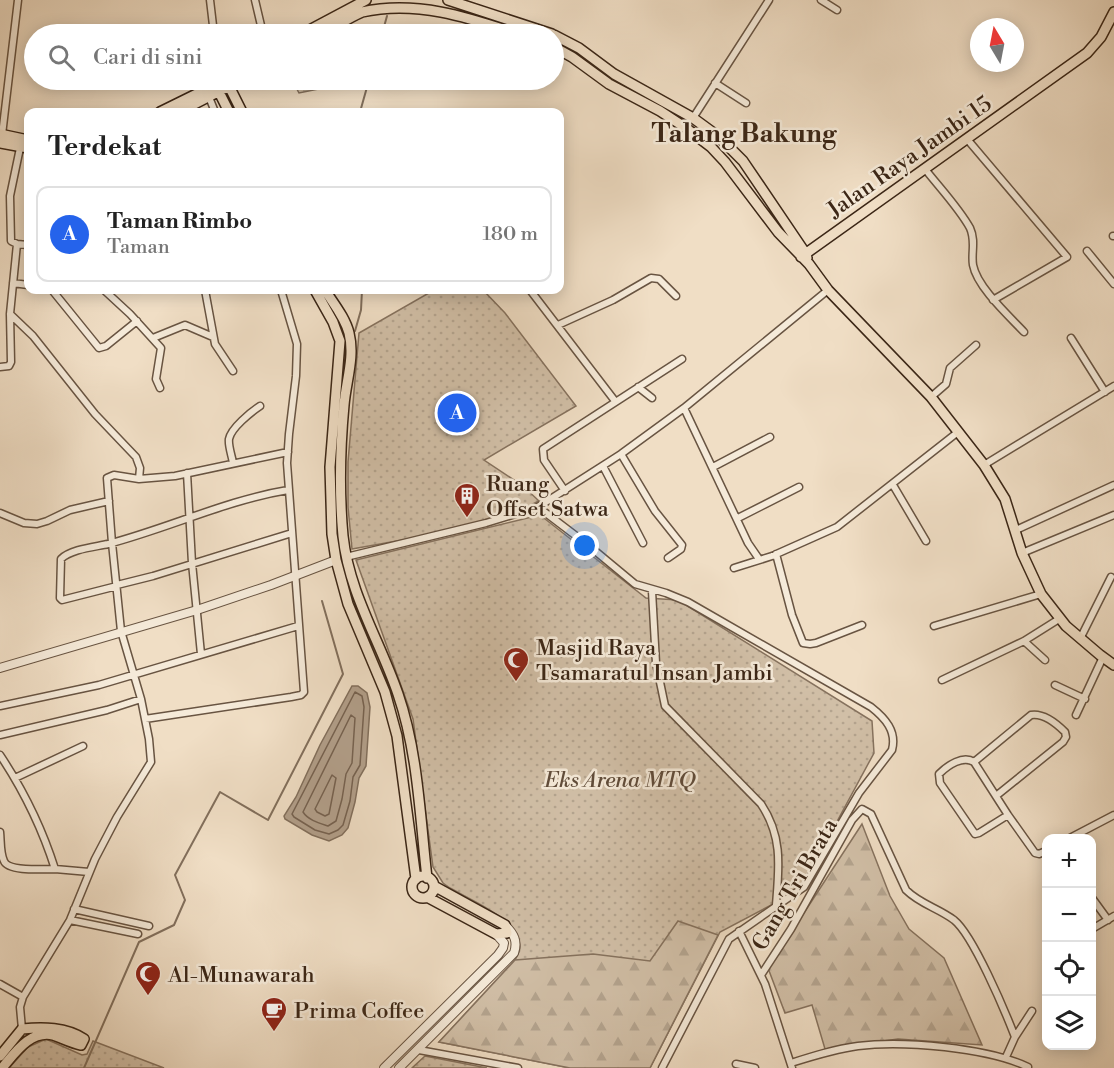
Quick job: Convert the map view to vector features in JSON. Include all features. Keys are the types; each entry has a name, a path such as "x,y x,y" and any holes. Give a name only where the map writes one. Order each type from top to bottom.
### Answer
{"highway":[{"path":"322,24 366,0"},
{"path":"448,0 461,10 494,24"},
{"path":"340,24 362,12 410,2 461,10 513,24"},
{"name":"Jalan Raya Jambi 15","path":"805,258 925,168 1087,53 1101,37 1114,12"},
{"path":"564,40 579,48 614,74 693,118 719,137 743,161 828,290 931,398 984,465 1005,499 1022,552 1041,594 1059,619 1080,639 1114,665"},
{"path":"564,53 609,84 660,111 711,147 805,258"},
{"path":"169,108 207,90"},
{"path":"187,108 209,97 216,90"},
{"path":"224,90 228,108"},
{"path":"227,90 239,108"},
{"path":"1,137 24,140"},
{"path":"1,137 24,148"},
{"path":"317,294 333,322 340,341 330,467 332,534 398,693 409,729 427,878 434,886 506,925 507,933 496,934 426,897"},
{"path":"328,294 345,321 351,343 344,404 342,469 341,559 348,604 385,692 397,736 416,879 412,885 413,891 420,898 426,897 432,893 434,886"},
{"path":"330,467 342,469"},
{"path":"416,879 427,878"},
{"path":"40,1027 61,1029 82,1037 84,1042 78,1045 55,1036 38,1035 3,1060 22,1029 40,1027"}],"street":[{"path":"1,137 18,0"},
{"path":"210,0 213,24"},
{"path":"255,0 261,24"},
{"path":"693,118 769,0"},
{"path":"820,0 837,10"},
{"path":"715,83 746,103"},
{"path":"209,97 213,108"},
{"path":"967,139 1066,257 993,300"},
{"path":"24,148 9,206 11,241 24,245"},
{"path":"925,168 969,226 974,243 975,271 993,300 1024,332"},
{"path":"0,367 9,366 11,362 10,314 17,244"},
{"path":"1087,251 1114,284"},
{"path":"558,325 613,300 651,278 659,279 676,296"},
{"path":"13,283 24,284"},
{"path":"0,668 197,610 341,559 486,523 538,507 621,454 684,408 828,290"},
{"path":"55,294 99,348 105,346 137,321"},
{"path":"108,294 137,321 162,350 156,379 160,388"},
{"path":"206,294 217,349 233,371"},
{"path":"145,719 301,695 304,692 288,489 288,452 297,344 282,294"},
{"path":"533,294 615,401"},
{"path":"10,314 33,336 95,414 136,457 140,468 139,479"},
{"path":"153,338 185,325 213,337"},
{"path":"1071,338 1105,392"},
{"path":"931,398 945,384 950,368 976,345"},
{"path":"565,491 544,459 543,448 681,359"},
{"path":"984,465 1114,386"},
{"path":"638,387 652,398"},
{"path":"234,463 230,447 231,435 247,415 260,406"},
{"path":"684,408 748,543 759,559"},
{"path":"734,568 776,554 837,527 958,432"},
{"path":"713,467 770,437"},
{"path":"22,1029 20,1007 23,997 70,920 89,872 117,817 151,762 141,699 121,631 111,543 108,477 114,475 139,479 187,473 288,452"},
{"path":"621,454 655,511 682,545 681,549 668,558"},
{"path":"603,466 643,543"},
{"path":"187,473 192,563 201,654"},
{"path":"893,485 926,541"},
{"path":"1016,530 1114,485"},
{"path":"738,518 799,487"},
{"path":"288,489 263,494 63,556 60,562 60,598 64,601 292,533"},
{"path":"0,513 24,523 41,524 70,510 109,501"},
{"path":"538,507 635,584 688,602 871,707 892,729 894,743 892,750 859,793 809,881 799,892 776,905 729,939 662,1068"},
{"path":"1022,552 1114,515"},
{"path":"776,554 792,615 803,643 816,643 862,625"},
{"path":"1080,639 1111,577"},
{"path":"652,591 656,663 665,706 667,711 761,804 771,819 777,835 776,905"},
{"path":"933,626 1041,594"},
{"path":"942,680 1024,641 1059,619"},
{"path":"0,706 99,685 298,626"},
{"path":"1024,641 1045,660"},
{"path":"1076,715 1103,657"},
{"path":"1055,686 1085,699"},
{"path":"0,735 107,710 141,699"},
{"path":"974,762 1031,715 1038,714 1046,717 1065,732 1066,737 1063,742 996,796"},
{"path":"15,778 83,746"},
{"path":"0,755 15,778 46,841 55,869"},
{"path":"1008,815 975,834 940,783 938,778 942,771 960,760 969,759 974,762 1035,853 1042,853"},
{"name":"Gang Tri Brata","path":"761,975 791,929 852,820 862,809 871,814 906,890 915,899 954,921 963,930 993,986 1015,1037"},
{"path":"1078,834 1114,815"},
{"path":"0,832 4,861 7,865 17,869 89,872"},
{"path":"1096,902 1111,918 1096,927"},
{"path":"74,909 149,926"},
{"path":"70,920 138,934"},
{"path":"399,1068 514,953 516,941 512,931 506,925"},
{"path":"739,931 761,975 780,1024 791,1066 829,1052 860,1046 895,1044 980,1052 1006,1058 1028,1067"},
{"path":"384,1068 498,955 504,943 496,934"},
{"path":"0,984 23,997"},
{"path":"1006,1058 1015,1037 1032,1011"},
{"path":"419,1050 518,1068"},
{"path":"736,1064 755,1068"}],"green space":[{"path":"297,90 314,90 299,93"},
{"path":"427,294 487,294 505,313 576,406 484,460 523,486 539,501 472,525 352,549 348,507 348,462 359,333"},
{"name":"Eks Arena MTQ","path":"540,515 646,598 678,600 872,721 874,753 800,890 720,932 650,1068 570,1068 439,1042 515,960 520,947 518,937 504,920 443,883 433,867 413,719 356,560"},
{"path":"862,824 890,896 909,929 944,958 982,1045 898,1039 825,1049 812,1005 785,1013 768,968"},
{"path":"678,921 718,935 650,1068 570,1068 439,1042 515,960 593,954 650,961"},
{"path":"46,1039 82,1055 87,1054 93,1041 164,1068 9,1068 28,1047"},
{"path":"425,1056 487,1068 412,1068"}],"water":[{"path":"352,686 358,686 367,693 370,707 366,766 359,778 348,828 342,835 329,841 312,835 285,819 284,816 296,797 320,745"}],"waterway":[{"path":"385,24 387,16"},
{"path":"361,108 366,90"},
{"path":"355,331 361,310 362,294"},
{"path":"84,1068 139,942 174,925 185,900 175,875 220,792 268,820 343,674 322,601"}],"place":[{"name":"Taman Rimbo","path":"457,413"},
{"name":"Ruang Offset Satwa","path":"467,519"},
{"name":"Masjid Raya Tsamaratul Insan Jambi","path":"516,683"},
{"name":"Al-Munawarah","path":"148,997"},
{"name":"Prima Coffee","path":"274,1033"}],"district":[{"name":"Talang Bakung","path":"744,133"}]}
